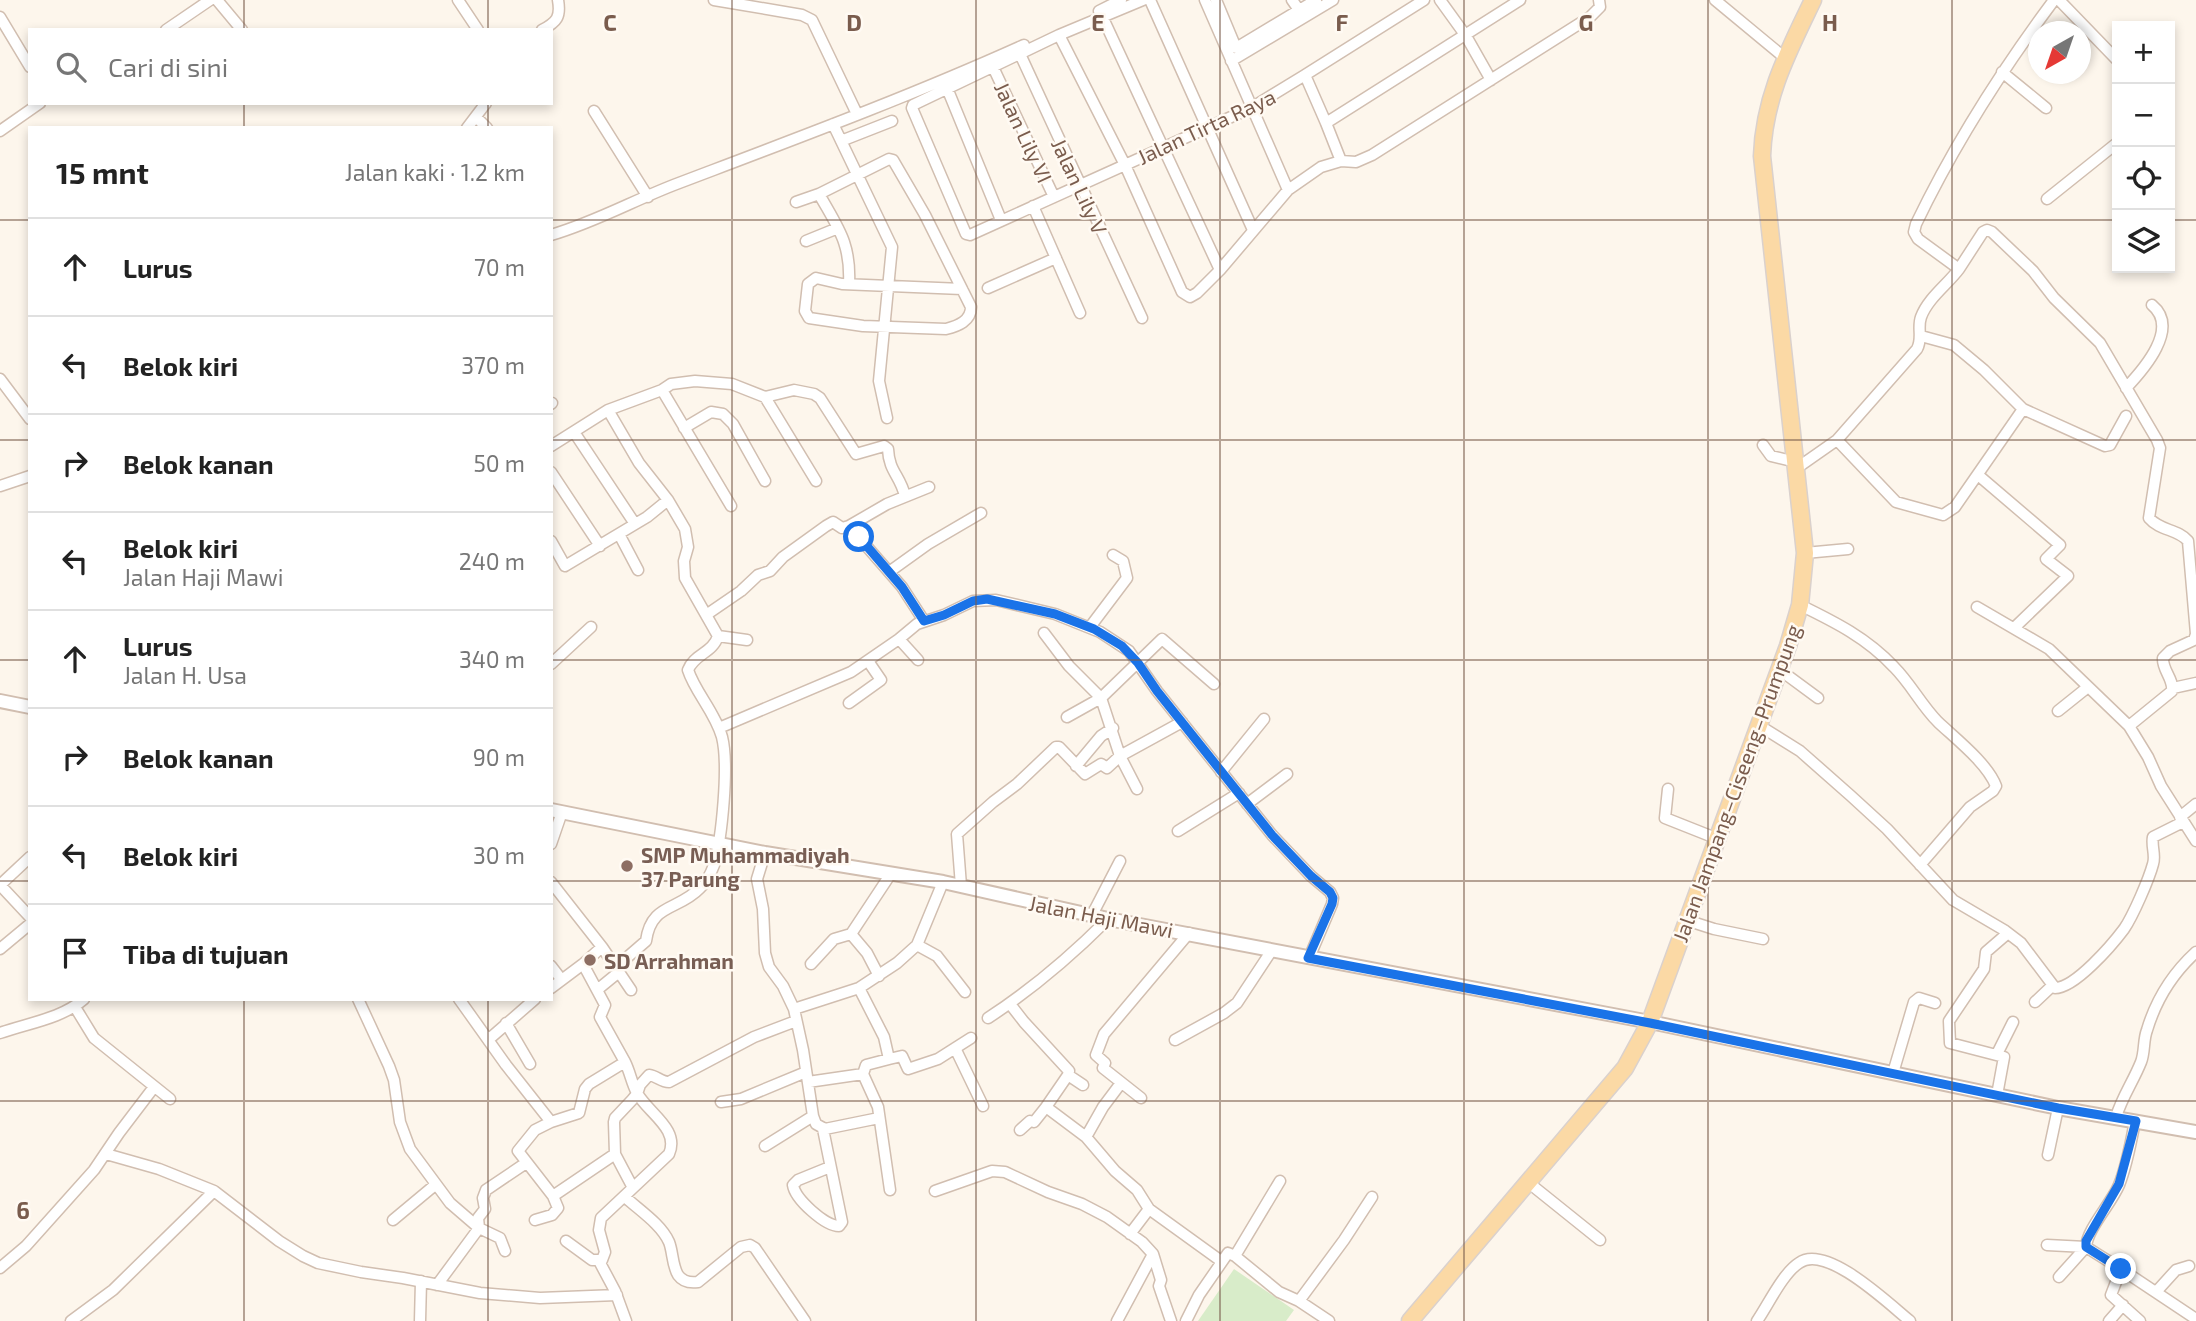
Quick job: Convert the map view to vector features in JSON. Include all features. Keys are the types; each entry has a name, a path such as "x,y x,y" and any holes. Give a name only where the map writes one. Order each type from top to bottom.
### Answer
{"main road":[{"name":"Jalan Jampang–Ciseeng–Prumpung","path":"1410,1321 1625,1068 1650,1023 1760,726 1800,605 1805,553 1762,156 1769,100 1785,58 1813,0"}],"street":[{"path":"169,28 210,0"},
{"path":"217,0 240,28"},
{"path":"458,0 477,28"},
{"path":"545,28 558,20 558,0"},
{"path":"714,0 780,5 812,20 857,114"},
{"path":"553,234 580,227 672,186 944,82 1121,0"},
{"path":"1001,220 947,88 1102,16 1143,0"},
{"path":"1150,0 1253,230"},
{"path":"1205,0 1288,190"},
{"path":"1216,0 1236,48 1316,0"},
{"path":"1292,0 1299,10"},
{"path":"1231,61 1333,0"},
{"name":"Jalan Tirta Raya","path":"947,88 913,104 912,108 964,232 970,235 1251,108 1424,0"},
{"path":"1440,0 1492,80"},
{"path":"1326,123 1520,0"},
{"path":"1059,36 1125,165 1187,297 1193,296 1220,270 1288,190 1321,167 1341,161 1364,160 1594,15 1600,7 1599,0"},
{"path":"1715,0 1785,58"},
{"path":"1959,269 1918,239 1914,229 1942,169 2002,72 2056,0 2112,55"},
{"path":"1102,16 1220,270"},
{"path":"1,22 28,64"},
{"name":"Jalan Lily V","path":"1020,54 1142,318"},
{"name":"Jalan Lily VI","path":"993,67 1054,197"},
{"path":"2002,72 2046,108"},
{"path":"1305,75 1341,161"},
{"path":"0,131 37,105"},
{"path":"469,126 485,105"},
{"path":"594,111 648,197"},
{"path":"476,117 484,126"},
{"path":"841,141 892,121"},
{"path":"833,124 892,247 878,381 887,418"},
{"path":"2047,199 2112,147"},
{"path":"796,202 819,194 889,159 897,163 962,289 971,307 971,314 967,319 946,329 814,319 806,315 808,285 813,279 849,284 962,289"},
{"path":"819,194 849,254 849,284"},
{"path":"1033,206 1080,313"},
{"path":"806,241 838,228"},
{"path":"1763,444 1771,456 1797,465 1837,440 1912,356 1922,336 1919,323 1922,313 1959,269 1983,232 1992,232 2096,338 2148,423 2160,448 2149,518 2158,527 2185,537 2189,548 2196,634 2194,640 2163,658 2163,665 2173,688"},
{"path":"988,288 1056,258"},
{"path":"2126,388 2153,352 2163,330 2161,315 2152,305"},
{"path":"1922,336 1954,345 2023,409 2105,446 2110,445 2126,416"},
{"path":"0,379 28,416"},
{"path":"553,445 608,410 662,390 671,384 711,381 732,384 765,397 794,390 820,398 856,454 884,446 888,449 889,465 903,486 905,496"},
{"path":"662,390 732,506"},
{"path":"765,397 816,481"},
{"path":"1837,440 1896,502 1943,514 1952,511 2023,409"},
{"path":"608,410 639,463 685,529 685,578 718,636"},
{"path":"684,428 711,412 723,414 733,424 765,481"},
{"path":"574,432 635,524"},
{"path":"553,475 600,546"},
{"path":"1978,475 2060,545 2046,559 2068,576 2014,628"},
{"path":"0,486 28,477"},
{"path":"706,615 741,591 758,575 770,571 783,557 826,526 833,522 842,528 849,526 905,496 929,487"},
{"path":"553,545 565,566 635,524 667,500"},
{"path":"889,572 928,544 981,513"},
{"path":"849,526 889,572 924,621"},
{"path":"619,534 638,570"},
{"path":"1805,553 1848,549"},
{"path":"1090,627 1127,578 1123,561 1113,555"},
{"path":"719,728 831,681 868,661 911,628 973,601 987,599 1055,614 1090,627 1122,646 1138,663 1157,691 1272,835 1330,892 1333,898 1308,958"},
{"path":"1800,605 1870,643 1896,668 1930,714 1994,780 1996,786 1993,791 1970,807 1920,865"},
{"path":"1978,607 2049,649 2129,726 2148,757 2161,786 2196,841"},
{"path":"553,662 592,628"},
{"path":"1044,633 1069,666 1101,698 1120,756 1137,789"},
{"path":"718,636 747,640"},
{"path":"597,990 646,941 648,927 656,914 700,889 713,867 718,843 724,773 723,746 719,728 688,670 694,660 713,647 718,636"},
{"path":"899,639 918,660"},
{"path":"1067,717 1101,698 1163,639 1214,684"},
{"path":"849,703 881,680 868,661"},
{"path":"1780,670 1818,698"},
{"path":"2129,726 2173,688 2196,683"},
{"path":"2058,711 2088,687"},
{"path":"0,701 28,707"},
{"path":"1221,772 1264,719"},
{"path":"961,886 957,834 1056,747 1085,774 1101,764 1107,768 1120,756 1182,722"},
{"path":"1760,726 1800,751 1887,829 1953,900 2008,933 2029,953 2052,986 2062,988 2076,978 2123,929 2154,863 2153,837 2181,820 2196,804"},
{"path":"1076,766 1101,736 1113,728"},
{"path":"1247,804 1287,774"},
{"path":"1668,789 1665,818 1718,839"},
{"path":"1178,831 1239,793"},
{"path":"553,833 557,811"},
{"name":"Jalan Haji Mawi","path":"557,811 765,853 961,886 1108,919 1650,1023 2058,1108 2196,1132"},
{"path":"765,853 757,879 762,899 765,953 769,967 783,986 794,1009 813,1116 816,1124 823,1129 842,1220 839,1226 824,1222 801,1200 793,1187 798,1180 830,1167"},
{"path":"28,859 0,885 28,915"},
{"path":"1092,915 1120,861"},
{"path":"811,964 834,939 850,934 890,875"},
{"path":"794,1009 859,988 897,963 917,945 943,883"},
{"path":"553,885 602,947 631,990"},
{"path":"988,1018 1067,957 1108,919"},
{"path":"1686,920 1763,939"},
{"path":"0,949 28,926"},
{"path":"1141,1098 1103,1068 1105,1063 1096,1055 1104,1034 1189,933"},
{"path":"1997,1095 2004,1057 1950,1043 1948,1025 1984,970 1986,952 2008,933"},
{"path":"850,934 867,953 879,976"},
{"path":"917,945 937,956 965,992"},
{"path":"553,986 602,947"},
{"path":"1175,1040 1237,1003 1272,950"},
{"path":"2116,1117 2127,1087 2141,1062 2147,1028 2159,1001 2174,974 2195,953"},
{"path":"583,964 606,1006 600,1017 625,1062 637,1094 663,1124 673,1145 669,1154 601,1218 599,1230 605,1252 599,1261"},
{"path":"553,969 561,979"},
{"path":"2035,1002 2052,986"},
{"path":"859,988 884,1037 890,1059"},
{"path":"1893,1073 1914,1002 1919,998 1935,1003"},
{"path":"0,1033 40,1021 75,1007 82,1001"},
{"path":"359,1001 394,1080 403,1135 410,1149 450,1203 479,1228 499,1238 505,1251"},
{"path":"461,1001 551,1122"},
{"path":"488,1040 533,1001"},
{"path":"1010,1003 1069,1071 1034,1122 1030,1121 1020,1130"},
{"path":"75,1007 94,1038 170,1099"},
{"path":"633,1188 615,1154 615,1118 637,1094 640,1085 649,1075 669,1082 754,1037 796,1021"},
{"path":"1997,1055 2012,1022"},
{"path":"506,1023 530,1064"},
{"path":"890,1190 874,1094 863,1074 866,1065 902,1056 908,1069 938,1059 971,1038"},
{"path":"955,1048 983,1107"},
{"path":"534,1220 557,1211 558,1206 519,1153 520,1146 535,1130 579,1113 585,1089 589,1084 625,1062"},
{"path":"721,1102 741,1100 807,1077 863,1074"},
{"path":"1068,1075 1083,1085"},
{"path":"1086,1137 1121,1083"},
{"path":"0,1268 44,1227 106,1154 155,1087"},
{"path":"1046,1107 1086,1137 1115,1171 1137,1190 1149,1209 1222,1261"},
{"path":"2048,1155 2058,1108"},
{"path":"765,1146 813,1116"},
{"path":"823,1129 879,1118"},
{"path":"2059,1277 2086,1247 2090,1233 2119,1184 2136,1121"},
{"path":"106,1154 159,1169 214,1191 262,1229 303,1256 341,1268 480,1293 530,1297 617,1295"},
{"path":"553,1196 615,1154"},
{"path":"437,1285 479,1228 478,1218 485,1209 483,1198 486,1190 526,1163"},
{"path":"935,1191 992,1171 1005,1172 1107,1217 1142,1242 1153,1254 1161,1280 1159,1286 1171,1321"},
{"path":"1235,1256 1280,1181"},
{"path":"1527,1183 1600,1240"},
{"path":"393,1220 435,1185"},
{"path":"71,1321 113,1290 214,1191"},
{"path":"625,1197 664,1234 678,1275 682,1279 690,1283 698,1282 741,1247 750,1245 755,1248 805,1321"},
{"path":"1299,1301 1372,1197"},
{"path":"1130,1234 1149,1209"},
{"path":"566,1241 584,1255 599,1261 617,1295 626,1321"},
{"path":"2047,1245 2086,1247 2196,1319"},
{"path":"1186,1321 1227,1253 1235,1256 1279,1292 1299,1301 1329,1321"},
{"path":"1117,1321 1153,1254"},
{"path":"1758,1321 1792,1269 1807,1258 1823,1260 1849,1273 1910,1321"},
{"path":"2156,1292 2176,1270 2189,1266"},
{"path":"2121,1269 2111,1295 2140,1321"},
{"path":"420,1321 421,1281"},
{"path":"2109,1321 2123,1305"}],"green space":[{"path":"1234,1269 1294,1310 1286,1321 1198,1321"}],"place":[{"name":"SMP Muhammadiyah 37 Parung","path":"627,866"},
{"name":"SD Arrahman","path":"590,960"}],"route":[{"path":"859,537 902,587 924,621 973,601 996,600 1036,608 1080,623 1100,632 1129,651 1157,691 1272,835 1330,892 1332,904 1308,958 1650,1023 2058,1108 2136,1121 2119,1184 2086,1241 2086,1247 2090,1251 2121,1269"}]}
